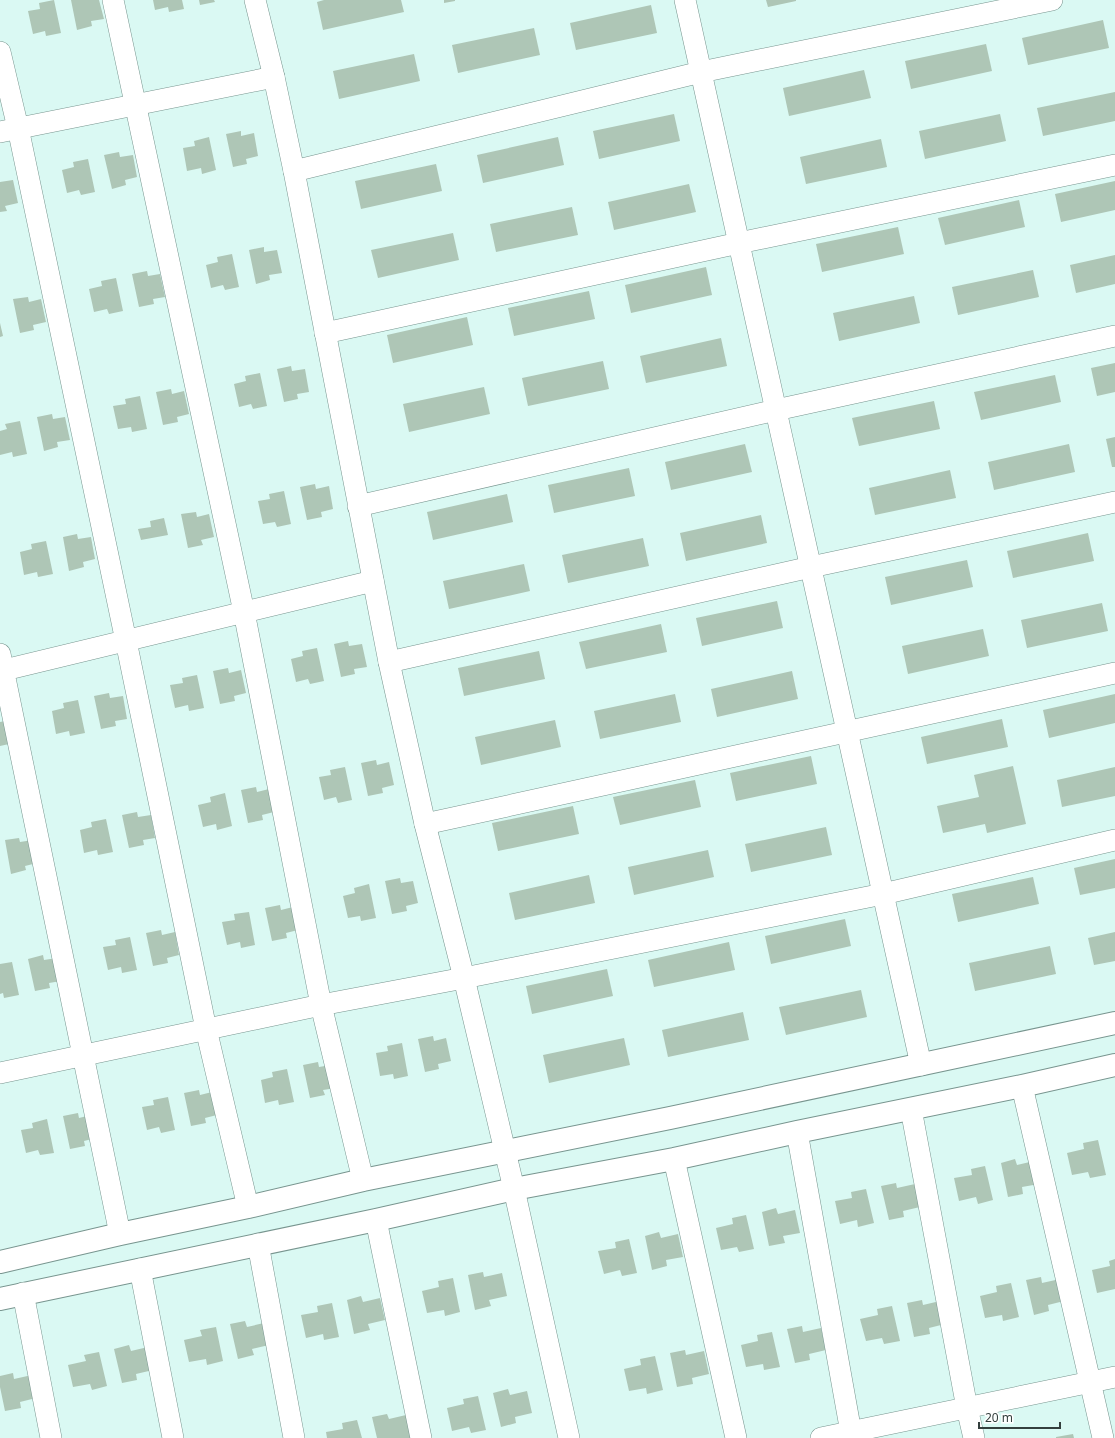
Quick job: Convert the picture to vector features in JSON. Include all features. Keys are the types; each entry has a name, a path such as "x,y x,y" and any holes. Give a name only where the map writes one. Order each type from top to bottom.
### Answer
{"street":[{"path":"113,0 244,612 321,1005 363,1180"},
{"path":"255,0 274,77 294,171 324,333 389,662 425,824 464,978 514,1189 569,1438"},
{"path":"685,0 921,1065"},
{"path":"294,171 701,72 1052,0"},
{"path":"0,52 9,130 126,640 206,1029 248,1207"},
{"path":"9,130 136,106 274,77"},
{"path":"324,333 739,243 1115,165"},
{"path":"358,506 776,410 1115,336"},
{"path":"389,662 811,567 1115,502"},
{"path":"120,1234 1,665 126,640 373,581"},
{"path":"425,824 1115,672"},
{"path":"0,1073 321,1005 464,978 883,894 1115,840"},
{"path":"1,1259 248,1207 363,1180 1115,1024"},
{"path":"0,1299 376,1220 514,1189 674,1159 1115,1065"},
{"path":"1022,1086 1103,1438"},
{"path":"911,1109 967,1408 974,1438"},
{"path":"797,1132 852,1435"},
{"path":"674,1159 736,1438"},
{"path":"376,1220 421,1438"},
{"path":"258,1244 294,1438"},
{"path":"140,1269 173,1438"},
{"path":"23,1293 51,1438"},
{"path":"821,1438 852,1435 967,1408 1115,1377"}],"building":[{"path":"54,0 61,33 46,36 45,31 33,34 28,11 40,9 39,3"},
{"path":"71,0 99,0 104,19 91,21 92,26 77,30"},
{"path":"153,0 182,0 184,9 169,12 168,7 155,10"},
{"path":"199,0 214,0 215,2 200,5"},
{"path":"324,0 401,0 404,12 323,30 317,2"},
{"path":"444,0 455,0 455,1 444,3"},
{"path":"766,0 796,0 796,1 768,7"},
{"path":"651,5 657,33 576,50 570,23"},
{"path":"1103,20 1109,48 1028,65 1022,38"},
{"path":"534,28 540,55 458,73 452,45"},
{"path":"986,44 992,71 911,89 905,61"},
{"path":"414,54 420,81 339,99 333,71"},
{"path":"864,70 871,98 789,116 783,88"},
{"path":"1115,92 1115,121 1043,136 1037,108"},
{"path":"674,114 680,141 599,159 593,131"},
{"path":"1000,114 1006,141 925,159 919,131"},
{"path":"241,131 241,136 254,133 258,156 246,159 247,164 233,167 226,134"},
{"path":"209,137 216,170 202,174 201,168 187,171 183,148 195,146 194,141"},
{"path":"558,137 564,165 483,183 477,155"},
{"path":"881,139 887,167 806,184 800,157"},
{"path":"119,152 120,157 133,155 137,177 125,180 126,185 112,189 104,155"},
{"path":"88,159 95,192 81,195 79,190 67,193 62,170 74,167 73,162"},
{"path":"436,164 442,191 361,209 355,181"},
{"path":"13,180 18,203 5,206 7,211 0,212 0,182"},
{"path":"1115,181 1115,210 1061,222 1055,194"},
{"path":"689,184 696,212 614,230 608,202"},
{"path":"1019,200 1025,227 945,245 938,218"},
{"path":"572,207 578,235 496,252 490,224"},
{"path":"898,227 904,254 822,272 816,244"},
{"path":"453,233 459,260 378,278 371,250"},
{"path":"264,247 264,252 277,250 282,273 269,275 270,280 256,284 249,250"},
{"path":"232,254 239,287 225,290 223,285 211,288 206,265 218,262 217,257"},
{"path":"1115,255 1115,284 1076,293 1070,265"},
{"path":"706,267 712,295 631,313 625,285"},
{"path":"1033,270 1039,297 958,315 952,287"},
{"path":"147,271 148,276 160,274 165,297 153,299 154,304 139,307 132,274"},
{"path":"116,278 123,311 109,314 107,309 94,312 89,289 102,286 101,281"},
{"path":"589,291 595,319 514,336 508,308"},
{"path":"914,296 920,323 839,341 833,313"},
{"path":"28,297 29,302 41,299 46,322 33,325 34,330 20,333 13,299"},
{"path":"467,317 473,345 393,363 387,335"},
{"path":"0,323 3,336 0,337"},
{"path":"721,338 727,366 646,383 640,356"},
{"path":"603,361 609,389 528,406 522,378"},
{"path":"1115,363 1115,392 1097,396 1091,368"},
{"path":"291,366 292,371 305,369 309,392 297,394 298,399 284,402 277,369"},
{"path":"260,373 267,406 253,409 251,404 239,407 234,384 246,381 245,376"},
{"path":"1055,375 1061,402 981,420 974,392"},
{"path":"484,387 490,414 409,432 403,404"},
{"path":"171,389 172,394 184,391 189,414 177,417 178,422 163,425 156,392"},
{"path":"140,396 147,429 132,432 131,427 118,429 113,406 126,404 125,399"},
{"path":"934,401 940,429 859,446 852,418"},
{"path":"52,414 53,419 65,417 70,440 57,442 58,447 44,451 37,417"},
{"path":"20,421 27,454 13,457 12,452 0,455 0,431 7,429 5,424"},
{"path":"1115,437 1115,467 1112,467 1106,439"},
{"path":"745,444 752,472 671,490 665,462"},
{"path":"1069,444 1075,472 994,490 988,462"},
{"path":"629,468 635,496 554,513 548,485"},
{"path":"950,470 956,498 875,515 869,488"},
{"path":"315,484 316,489 329,486 333,509 321,512 322,517 307,520 300,487"},
{"path":"284,491 291,524 277,527 275,522 263,524 258,501 270,499 269,494"},
{"path":"507,494 513,522 433,540 427,512"},
{"path":"196,512 197,517 209,514 214,537 201,540 203,545 188,548 181,514"},
{"path":"761,515 767,543 686,561 680,533"},
{"path":"164,518 168,535 141,540 138,529 151,527 150,521"},
{"path":"1088,533 1094,561 1013,578 1007,551"},
{"path":"77,534 78,539 91,537 95,559 83,562 84,567 69,571 63,537"},
{"path":"643,538 649,566 568,583 562,555"},
{"path":"46,541 53,574 38,577 37,572 24,575 20,552 32,549 31,544"},
{"path":"967,560 973,587 891,605 885,577"},
{"path":"524,564 530,591 449,609 443,581"},
{"path":"777,601 783,628 702,646 696,618"},
{"path":"1102,603 1108,631 1027,648 1021,620"},
{"path":"661,624 667,652 586,669 579,642"},
{"path":"983,629 989,656 908,674 902,646"},
{"path":"348,641 349,646 362,644 367,667 354,669 355,674 341,677 334,644"},
{"path":"317,648 324,681 310,684 308,679 296,682 291,659 303,656 302,651"},
{"path":"539,651 545,679 464,696 458,668"},
{"path":"228,668 229,673 241,670 246,693 234,696 235,701 220,704 213,671"},
{"path":"792,671 798,699 717,717 711,689"},
{"path":"197,675 204,708 189,711 188,705 175,708 170,685 183,683 182,678"},
{"path":"109,693 110,698 123,696 127,719 115,721 116,726 101,729 94,696"},
{"path":"675,694 681,722 600,739 594,711"},
{"path":"1115,694 1115,723 1049,738 1043,710"},
{"path":"78,700 85,733 70,736 69,731 56,734 52,711 64,708 63,703"},
{"path":"1002,719 1008,747 927,764 921,737"},
{"path":"555,720 561,747 481,765 475,737"},
{"path":"5,721 9,744 0,746 0,722"},
{"path":"811,756 817,784 736,801 730,773"},
{"path":"376,760 377,765 389,762 394,785 382,788 383,793 368,796 361,763"},
{"path":"1013,766 1026,824 987,833 985,824 943,833 937,806 979,797 974,775"},
{"path":"345,767 352,800 338,803 336,797 324,800 319,777 331,775 330,770"},
{"path":"1115,767 1115,796 1062,807 1057,780"},
{"path":"695,780 701,807 620,825 613,797"},
{"path":"256,787 257,792 269,789 274,812 262,815 263,820 248,823 241,790"},
{"path":"225,793 232,826 217,830 216,824 203,827 198,805 211,802 210,797"},
{"path":"573,806 579,834 498,851 492,823"},
{"path":"137,812 138,817 151,815 155,838 143,840 144,845 129,848 122,815"},
{"path":"106,819 113,852 98,855 97,850 84,853 80,830 92,827 91,822"},
{"path":"826,827 832,855 751,872 745,844"},
{"path":"19,838 20,842 33,840 37,863 25,866 26,870 11,874 5,840"},
{"path":"708,850 714,877 634,895 628,867"},
{"path":"1115,859 1115,888 1080,895 1074,868"},
{"path":"589,875 595,903 515,920 509,893"},
{"path":"1033,877 1039,904 958,922 952,894"},
{"path":"400,878 401,883 413,881 418,903 406,906 407,911 392,914 385,881"},
{"path":"369,884 376,918 361,921 360,916 348,918 343,896 355,893 354,888"},
{"path":"280,905 281,910 293,907 298,930 286,933 287,938 272,941 265,908"},
{"path":"249,912 255,945 241,948 240,942 227,945 222,922 235,920 234,914"},
{"path":"845,919 851,946 771,964 765,936"},
{"path":"161,930 162,935 175,932 179,955 167,958 168,963 153,966 146,933"},
{"path":"1115,932 1115,961 1094,965 1088,938"},
{"path":"130,937 137,970 122,973 121,967 108,970 103,947 116,945 115,940"},
{"path":"729,942 735,970 654,987 648,960"},
{"path":"1050,946 1056,974 975,991 969,963"},
{"path":"43,955 44,960 57,958 61,981 49,983 50,988 35,991 28,959"},
{"path":"12,962 19,995 4,998 3,993 0,994 0,964"},
{"path":"607,969 613,996 532,1014 526,986"},
{"path":"861,990 867,1017 786,1035 779,1007"},
{"path":"743,1012 749,1040 668,1057 662,1030"},
{"path":"433,1036 434,1041 446,1038 451,1061 438,1064 439,1069 425,1072 418,1039"},
{"path":"624,1038 630,1065 549,1083 543,1055"},
{"path":"402,1043 408,1076 394,1079 393,1074 380,1076 376,1053 388,1051 387,1046"},
{"path":"318,1062 319,1067 331,1065 336,1088 323,1090 325,1095 310,1098 303,1065"},
{"path":"287,1069 294,1102 279,1105 278,1100 265,1103 261,1080 273,1077 272,1072"},
{"path":"199,1090 200,1095 212,1092 217,1115 205,1118 206,1123 191,1126 184,1093"},
{"path":"168,1097 175,1130 161,1133 159,1127 147,1130 142,1107 154,1105 153,1100"},
{"path":"78,1113 79,1118 91,1115 96,1138 84,1141 85,1146 70,1149 63,1116"},
{"path":"47,1119 54,1153 40,1155 38,1150 26,1153 21,1130 33,1128 32,1123"},
{"path":"1098,1140 1106,1175 1090,1178 1088,1172 1072,1175 1067,1153 1084,1149 1083,1143"},
{"path":"1015,1159 1017,1165 1034,1161 1039,1184 1022,1187 1023,1194 1008,1197 1001,1163"},
{"path":"985,1166 993,1200 978,1204 976,1197 959,1201 954,1178 972,1175 971,1169"},
{"path":"896,1183 897,1188 915,1184 920,1207 903,1211 904,1217 889,1220 881,1186"},
{"path":"866,1189 874,1223 858,1227 857,1220 840,1224 835,1201 852,1198 851,1192"},
{"path":"776,1208 778,1214 795,1210 800,1233 783,1236 785,1243 769,1246 762,1212"},
{"path":"746,1215 754,1249 739,1252 737,1247 721,1250 716,1228 733,1224 732,1218"},
{"path":"659,1232 661,1238 678,1234 683,1257 666,1260 667,1266 652,1270 645,1236"},
{"path":"629,1239 637,1273 622,1276 620,1270 604,1274 598,1251 616,1248 615,1242"},
{"path":"1115,1259 1115,1289 1097,1293 1092,1270 1110,1266 1109,1261"},
{"path":"483,1272 484,1277 502,1273 507,1296 489,1300 491,1306 475,1310 468,1275"},
{"path":"1041,1277 1042,1283 1060,1279 1064,1301 1048,1305 1049,1311 1034,1315 1026,1280"},
{"path":"453,1278 460,1312 445,1316 444,1310 427,1313 422,1291 439,1287 438,1281"},
{"path":"1011,1283 1019,1317 1003,1321 1002,1315 985,1318 980,1296 997,1292 996,1286"},
{"path":"361,1296 363,1302 380,1298 385,1320 368,1324 370,1330 354,1334 347,1300"},
{"path":"922,1300 923,1305 940,1301 945,1324 929,1328 930,1334 914,1337 907,1303"},
{"path":"332,1303 339,1337 324,1340 323,1334 306,1338 301,1315 318,1312 317,1306"},
{"path":"892,1306 900,1341 884,1344 882,1338 866,1341 860,1319 878,1315 877,1309"},
{"path":"245,1321 247,1327 264,1323 269,1345 252,1349 254,1355 238,1359 230,1324"},
{"path":"802,1326 803,1332 821,1328 826,1350 809,1354 810,1360 795,1363 787,1329"},
{"path":"216,1327 223,1361 207,1365 206,1359 189,1362 184,1340 202,1336 200,1330"},
{"path":"772,1332 780,1367 764,1370 763,1364 746,1367 741,1345 758,1341 757,1335"},
{"path":"129,1345 131,1351 148,1347 153,1370 136,1374 137,1380 122,1383 114,1349"},
{"path":"685,1350 686,1355 704,1351 709,1374 692,1378 693,1384 677,1387 670,1353"},
{"path":"99,1352 107,1386 92,1390 90,1384 73,1387 68,1365 86,1361 84,1355"},
{"path":"655,1356 663,1390 647,1394 646,1388 629,1391 624,1369 641,1365 640,1359"},
{"path":"13,1373 14,1379 32,1375 36,1398 20,1402 21,1408 5,1411 0,1387 0,1376"},
{"path":"508,1389 510,1395 527,1391 532,1413 515,1417 516,1423 501,1427 493,1393"},
{"path":"478,1396 486,1430 471,1433 469,1427 452,1431 447,1408 464,1404 463,1399"},
{"path":"387,1414 389,1419 406,1415 411,1438 377,1438 372,1417"},
{"path":"357,1420 362,1438 327,1438 326,1432 343,1429 342,1423"},
{"path":"1073,1434 1074,1438 1056,1438 1056,1437"}]}
